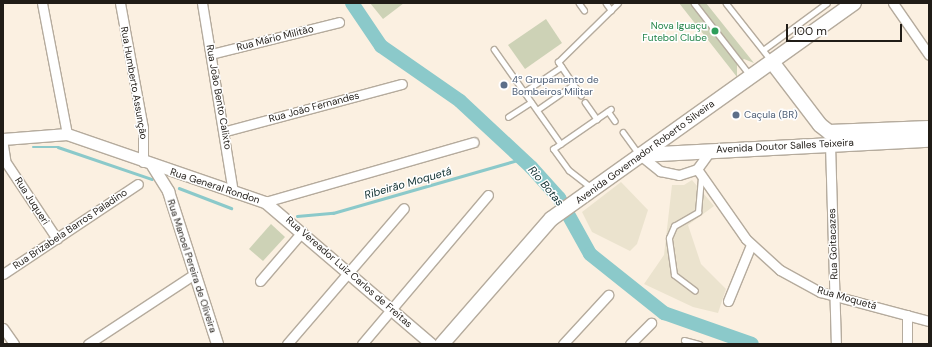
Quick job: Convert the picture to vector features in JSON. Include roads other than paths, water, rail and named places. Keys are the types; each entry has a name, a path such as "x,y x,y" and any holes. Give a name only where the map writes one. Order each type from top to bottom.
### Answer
{"main road":[{"name":"Avenida Governador Roberto Silveira","path":"442,344 551,219 772,62 846,5"},
{"path":"772,62 830,138"},
{"name":"Avenida Doutor Salles Teixeira","path":"640,155 711,150 929,128"},
{"path":"669,134 667,142 672,153"},
{"name":"Avenida Doutor Salles Teixeira","path":"830,138 929,140"}],"street":[{"path":"42,3 67,134"},
{"name":"Rua Humberto Assunção","path":"120,3 144,128 147,163"},
{"name":"Rua João Bento Calixto","path":"202,3 226,131 233,192"},
{"path":"893,3 929,55"},
{"name":"Rua Mário Militão","path":"212,54 339,22"},
{"name":"Rua João Fernandes","path":"226,131 402,84"},
{"name":"Rua General Rondon","path":"3,139 67,134 188,178 265,202 474,142"},
{"name":"Rua Goitacazes","path":"830,138 836,344"},
{"name":"Rua Juqueri","path":"3,139 7,164 57,239"},
{"path":"640,155 668,174 699,173 711,150"},
{"path":"147,163 168,190"},
{"name":"Rua Moquetá","path":"699,173 751,245 795,279 835,297 929,320"},
{"name":"Rua Manoel Pereira de Oliveira","path":"188,178 176,180 168,190 193,275 217,344"},
{"name":"Rua Brizabela Barros Paladino","path":"3,274 138,184"},
{"path":"362,344 488,195"},
{"name":"Rua Vereador Luiz Carlos de Freitas","path":"265,202 302,232 431,344"},
{"path":"287,344 404,208"},
{"path":"260,280 302,232"},
{"path":"728,301 751,245"},
{"path":"88,344 193,275"},
{"path":"563,344 608,295"},
{"path":"907,315 907,344"},
{"path":"630,344 650,323"},
{"path":"3,328 14,344"}],"lane":[{"path":"579,3 584,10"},
{"path":"606,3 611,10"},
{"path":"581,96 558,62 618,3"},
{"path":"694,3 751,76"},
{"path":"726,3 772,62"},
{"path":"763,50 827,3"},
{"path":"494,49 561,144"},
{"path":"524,92 561,67"},
{"path":"537,110 574,85"},
{"path":"508,117 531,102"},
{"path":"585,102 597,119"},
{"path":"592,189 569,171 553,149 610,110 615,121"},
{"path":"623,132 640,155"},
{"path":"695,291 674,275 669,238 674,226 698,212 699,173"},
{"path":"684,340 698,344"}],"waterway":[{"name":"Rio Botas","path":"352,3 381,46 460,101 531,167 559,198 590,254 664,313 752,344"},
{"name":"Ribeirão Moquetá","path":"33,147 58,147 152,179"},
{"name":"Ribeirão Moquetá","path":"297,216 333,213 521,159"},
{"name":"Ribeirão Moquetá","path":"179,188 231,208"}],"place":[{"name":"Nova Iguaçu Futebol Clube","path":"715,31"},
{"name":"4º Grupamento de Bombeiros Militar","path":"504,85"},
{"name":"Caçula (BR)","path":"736,115"}]}
